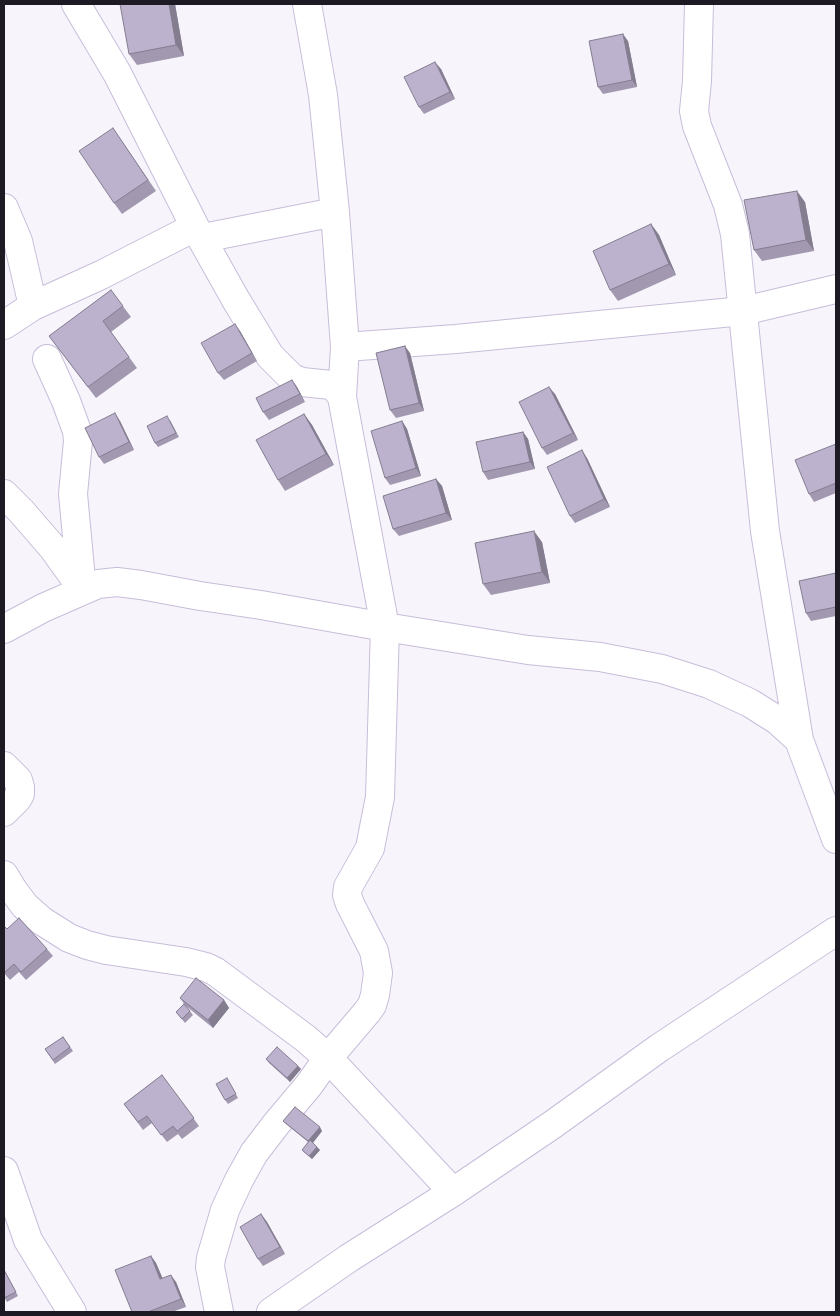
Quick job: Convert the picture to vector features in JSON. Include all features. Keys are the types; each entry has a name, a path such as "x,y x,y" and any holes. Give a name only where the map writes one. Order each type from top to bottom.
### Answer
{"street":[{"path":"76,4 117,73 236,300 270,356 292,378 302,382 331,385 335,387 342,397"},
{"path":"219,1312 210,1266 213,1249 225,1210 239,1180 254,1153 372,1004 378,973 374,950 347,896 348,887 370,848 380,797 384,627 342,397 345,347 335,212 323,95 306,4"},
{"path":"699,4 697,81 694,111 697,126 730,212 736,242 765,531 799,740 836,838"},
{"path":"4,208 18,241 33,306"},
{"path":"4,324 33,306 199,232 335,212"},
{"path":"345,347 456,339 744,311 836,289"},
{"path":"46,359 66,401 77,432 78,441 73,494 82,590"},
{"path":"4,494 52,548 82,590"},
{"path":"4,629 82,590 98,584 117,582 528,650 600,657 662,669 710,684 750,703 777,720 799,740"},
{"path":"4,766 18,780 20,794 17,800 4,812"},
{"path":"4,874 12,890 25,906 69,938 106,950 186,962 206,967 216,972 328,1058 453,1192"},
{"path":"271,1312 349,1258 453,1192 552,1125 660,1048 836,931"},
{"path":"4,1171 28,1240 72,1312"}],"building":[{"path":"120,4 169,4 176,45 129,54"},
{"path":"623,34 632,80 598,87 589,41"},
{"path":"435,62 450,92 419,107 404,77"},
{"path":"113,128 148,180 114,203 79,151"},
{"path":"797,191 806,240 754,250 744,200"},
{"path":"651,224 669,264 610,290 593,251"},
{"path":"111,290 123,306 103,321 129,357 88,387 49,336"},
{"path":"235,324 252,353 218,373 201,343"},
{"path":"405,346 419,403 390,410 376,353"},
{"path":"292,380 300,394 263,412 256,398"},
{"path":"549,387 573,433 542,448 519,402"},
{"path":"115,413 129,442 99,457 85,428"},
{"path":"304,414 326,454 278,480 256,440"},
{"path":"167,416 176,433 155,443 147,426"},
{"path":"402,421 416,468 385,478 371,431"},
{"path":"523,432 530,462 483,472 476,442"},
{"path":"836,444 836,483 809,494 795,460"},
{"path":"582,450 604,499 570,516 547,467"},
{"path":"436,479 446,513 393,529 383,496"},
{"path":"534,531 542,572 483,584 475,543"},
{"path":"836,573 836,607 806,613 799,581"},
{"path":"19,918 47,949 21,972 14,964 5,972 4,926 7,929"},
{"path":"196,978 224,1000 208,1020 180,998"},
{"path":"184,1004 190,1011 182,1019 176,1012"},
{"path":"63,1037 70,1047 53,1060 45,1049"},
{"path":"277,1047 298,1066 287,1078 266,1059"},
{"path":"162,1075 194,1118 177,1131 173,1126 161,1135 147,1116 138,1122 124,1104"},
{"path":"227,1078 236,1094 225,1100 216,1084"},
{"path":"295,1107 320,1127 308,1141 283,1121"},
{"path":"310,1140 317,1147 309,1156 302,1150"},
{"path":"261,1214 280,1247 258,1259 240,1227"},
{"path":"151,1256 160,1279 171,1275 181,1299 148,1312 132,1312 115,1270"},
{"path":"4,1270 16,1292 4,1298"}]}
